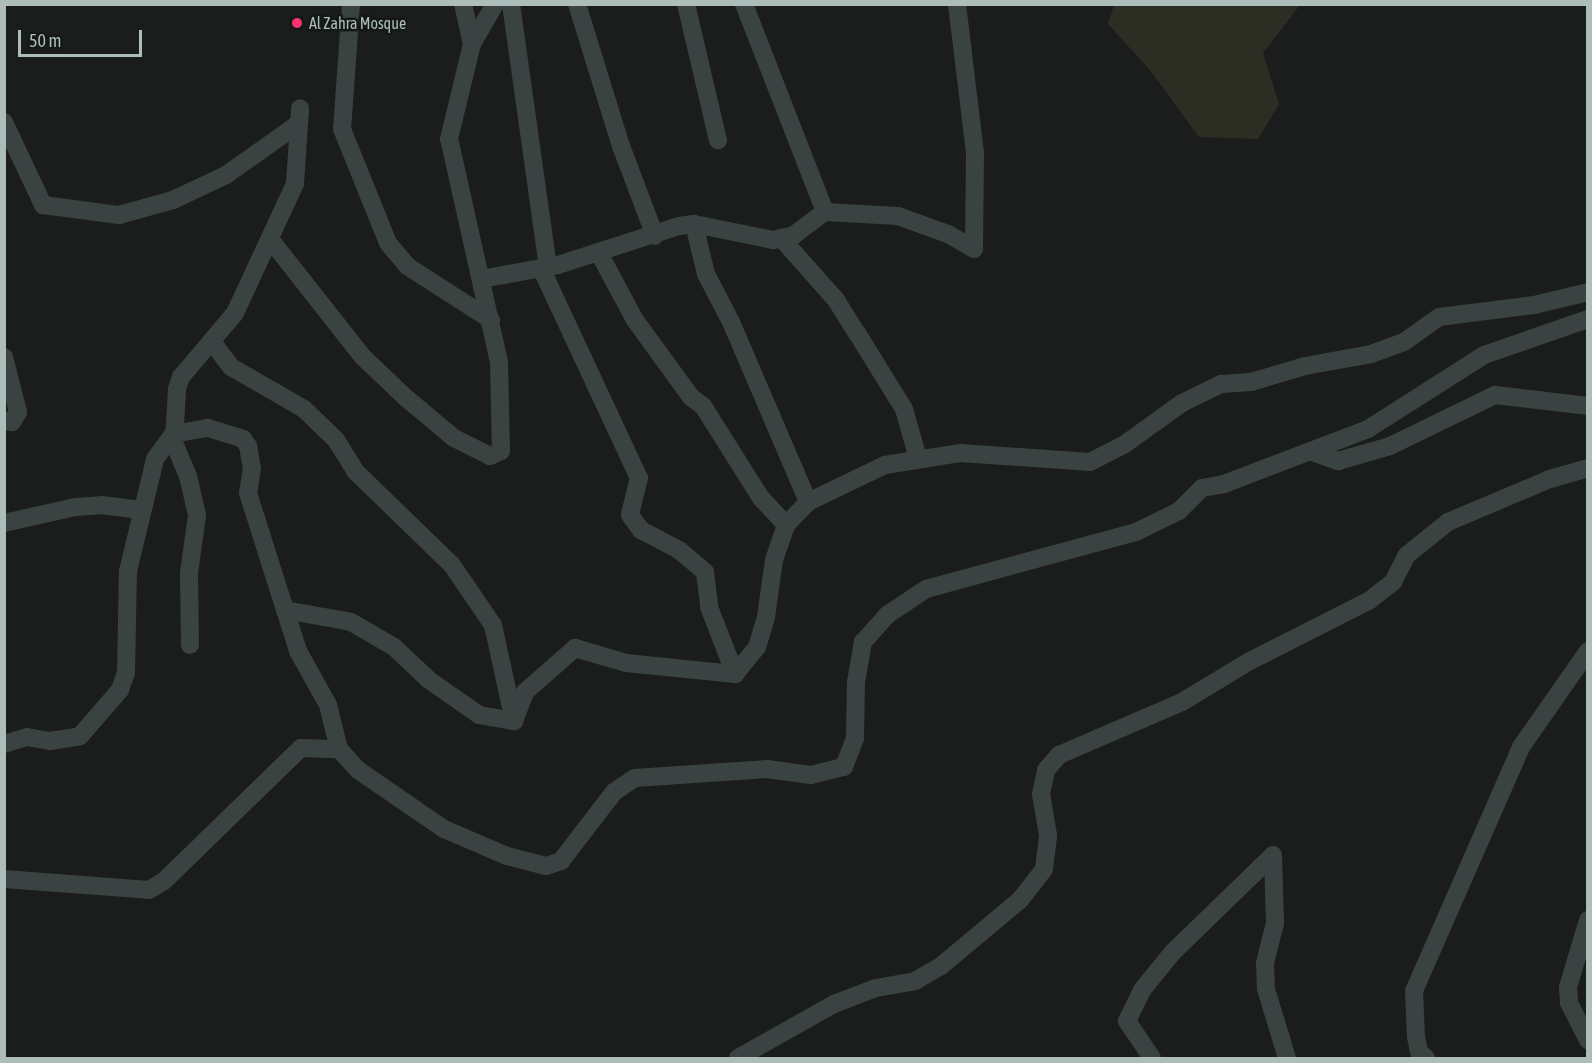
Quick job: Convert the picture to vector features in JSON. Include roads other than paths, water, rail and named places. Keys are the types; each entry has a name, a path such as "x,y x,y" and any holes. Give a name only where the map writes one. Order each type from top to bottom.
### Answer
{"street":[{"path":"351,4 342,129 388,243 407,266 491,320"},
{"path":"463,4 472,44"},
{"path":"270,239 363,357 454,438 490,456 501,451 499,362 449,139 472,44 495,4"},
{"path":"511,4 544,267 639,478 630,515 641,530 679,550 705,572 709,607 735,674"},
{"path":"577,4 617,136 655,236"},
{"path":"686,4 718,141"},
{"path":"744,4 825,212"},
{"path":"481,279 544,267 694,224 747,236 781,238 794,235 825,212 898,216 948,234 974,249 975,153 957,4"},
{"path":"4,122 43,205 119,215 173,200 226,175 299,116 295,184 235,313 213,343 181,378 173,434 197,515 189,573 190,645"},
{"path":"694,224 706,274 731,322 808,502"},
{"path":"781,238 836,300 857,333 904,409 918,458"},
{"path":"598,253 635,320 691,397 709,414 761,498 786,525"},
{"path":"735,674 757,647 766,617 774,560 786,525 808,502 885,465 918,458 962,453 1090,462 1125,444 1182,403 1221,384 1251,382 1305,366 1371,354 1404,342 1438,316 1534,305 1587,292"},
{"path":"4,744 27,737 50,741 80,736 120,690 126,673 128,571 155,459 173,434 208,428 243,439 248,446 252,468 248,493 298,651 328,705 339,749 358,770 444,829 507,856 546,866 561,861 614,792 635,778 767,769 812,775 844,766 855,738 856,682 863,642 887,615 926,589 1032,557 1136,532 1179,511 1203,488 1313,452 1368,429 1484,355 1587,319"},
{"path":"213,343 231,368 304,409 336,441 356,471 452,565 493,625 514,721"},
{"path":"4,357 18,412 12,422 4,421"},
{"path":"1313,452 1338,461 1390,446 1495,395 1587,406"},
{"path":"738,1059 834,1004 923,976 1020,900 1044,869 1048,835 1041,794 1046,770 1059,755 1182,702 1248,662 1370,600 1393,582 1407,555 1448,522 1550,479 1587,468"},
{"path":"4,523 84,507 141,510"},
{"path":"285,610 351,621 394,647 429,680 479,715 514,721"},
{"path":"514,721 525,692 575,648 626,663 735,674"},
{"path":"1426,1059 1419,1052 1416,1037 1414,991 1521,747 1587,651"},
{"path":"4,879 149,890 180,866 301,748 339,749"},
{"path":"1152,1059 1127,1021 1142,990 1173,952 1273,855 1275,923 1265,963 1266,989 1287,1059"},
{"path":"1587,920 1585,942 1568,987 1569,1003 1587,1040"}],"place":[{"name":"Al Zahra Mosque","path":"297,23"}]}
